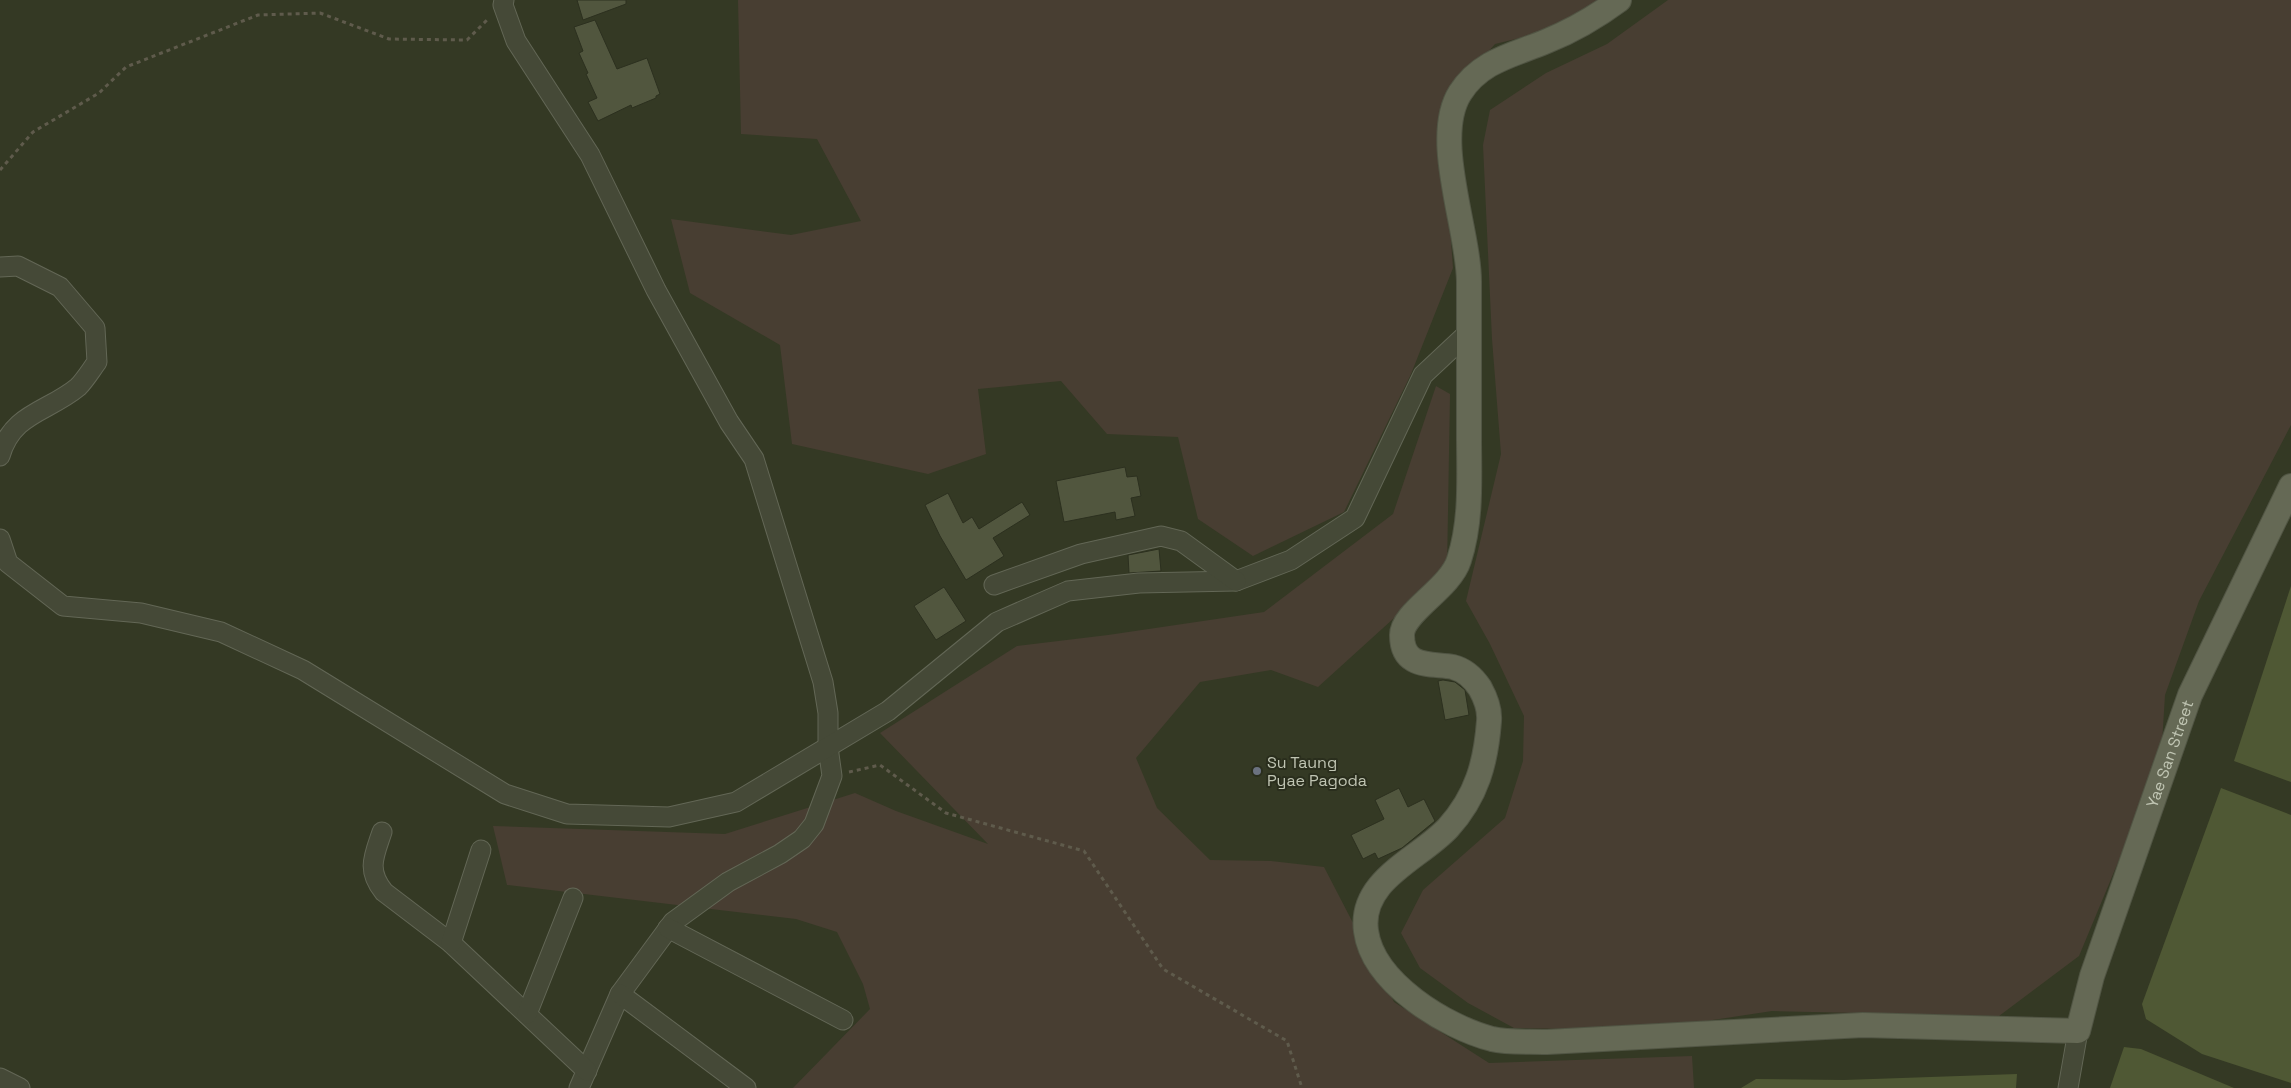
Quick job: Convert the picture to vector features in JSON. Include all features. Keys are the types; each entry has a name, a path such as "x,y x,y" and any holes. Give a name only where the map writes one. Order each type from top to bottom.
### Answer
{"main road":[{"path":"1619,0 1589,22 1546,42 1502,57 1476,73 1458,96 1450,124 1451,163 1469,277 1468,517 1459,560 1452,576 1408,620 1402,632 1404,648 1412,660 1427,666 1457,668 1473,678 1483,694 1490,715 1485,765 1471,797 1448,828 1377,887 1368,908 1366,932 1377,960 1398,986 1423,1008 1457,1028 1495,1040 1547,1042 1863,1025 2078,1031"},
{"name":"Yae San Street","path":"2078,1031 2092,976 2190,695 2291,486"}],"street":[{"path":"382,832 372,864 375,882 384,892 451,943 527,1014 583,1080 620,994 668,928 673,922 728,882 780,854 802,839 814,824 832,776 828,747 828,713 823,682 754,459 729,422 656,290 590,155 516,41 504,2"},
{"path":"0,267 18,266 60,287 95,328 97,362 78,386 21,421 4,442 0,456"},
{"path":"0,539 8,563 63,606 141,613 221,632 303,670 505,794 567,814 669,817 736,802 888,711 998,622 1068,591 1138,583 1236,581 1291,560 1355,518 1422,375 1469,332"},
{"path":"994,585 1081,554 1161,536 1181,541 1236,581"},
{"path":"451,943 481,850"},
{"path":"527,1014 573,898"},
{"path":"668,928 843,1020"},
{"path":"620,994 746,1088"},
{"path":"2068,1088 2078,1031"},
{"path":"0,1078 20,1088"}],"path":[{"path":"0,170 33,132 99,93 126,67 258,15 320,13 389,39 467,40 504,2"},
{"path":"832,776 880,765 946,813 1084,851 1163,969 1287,1041 1302,1088"}],"shaded area":[{"path":"738,0 1603,0 1562,28 1495,44 1441,105 1453,268 1411,374 1344,512 1253,556 1198,519 1178,437 1107,434 1061,381 978,389 986,454 928,474 792,444 780,345 690,293 671,219 791,235 861,221 817,139 741,134"},
{"path":"1668,0 2291,0 2291,425 2199,601 2165,695 2161,759 2079,956 1999,1016 1772,1011 1647,1030 1514,1028 1468,1003 1420,968 1401,933 1423,890 1505,818 1523,761 1524,716 1490,644 1466,601 1501,454 1492,339 1483,145 1490,110 1546,73 1607,44"},
{"path":"1436,386 1450,394 1447,570 1318,687 1271,670 1200,682 1136,758 1157,808 1210,860 1271,861 1324,867 1394,1002 1489,1063 1692,1056 1694,1088 793,1088 870,1009 863,984 837,932 796,919 507,885 493,826 725,834 855,793 896,811 988,844 880,733 1017,646 1108,635 1264,612 1393,514"},
{"path":"2291,586 2291,782 2234,761"},
{"path":"2221,788 2291,815 2291,1083 2202,1054 2146,1019 2142,1004"},
{"path":"2124,1047 2141,1049 2234,1088 2110,1088"},
{"path":"2017,1074 2016,1088 1741,1088 1756,1079 1844,1080"}],"building":[{"path":"577,0 626,0 626,4 583,20"},
{"path":"595,20 617,69 647,58 660,94 656,98 632,108 631,105 598,121 588,102 597,98 579,53 583,51 574,27"},
{"path":"1125,467 1127,477 1137,476 1141,496 1131,498 1135,516 1116,520 1115,512 1064,522 1056,481"},
{"path":"948,493 963,523 972,517 979,529 1022,502 1030,515 993,538 1004,556 966,580 940,536 925,505"},
{"path":"1159,549 1161,571 1129,573 1128,555"},
{"path":"944,587 966,621 936,640 914,606"},
{"path":"1438,681 1455,682 1465,690 1469,715 1445,720"},
{"path":"1399,788 1408,807 1424,799 1435,821 1402,848 1378,859 1375,853 1363,859 1351,835 1384,819 1375,800"}],"place":[{"name":"Su Taung Pyae Pagoda","path":"1257,771"}]}
